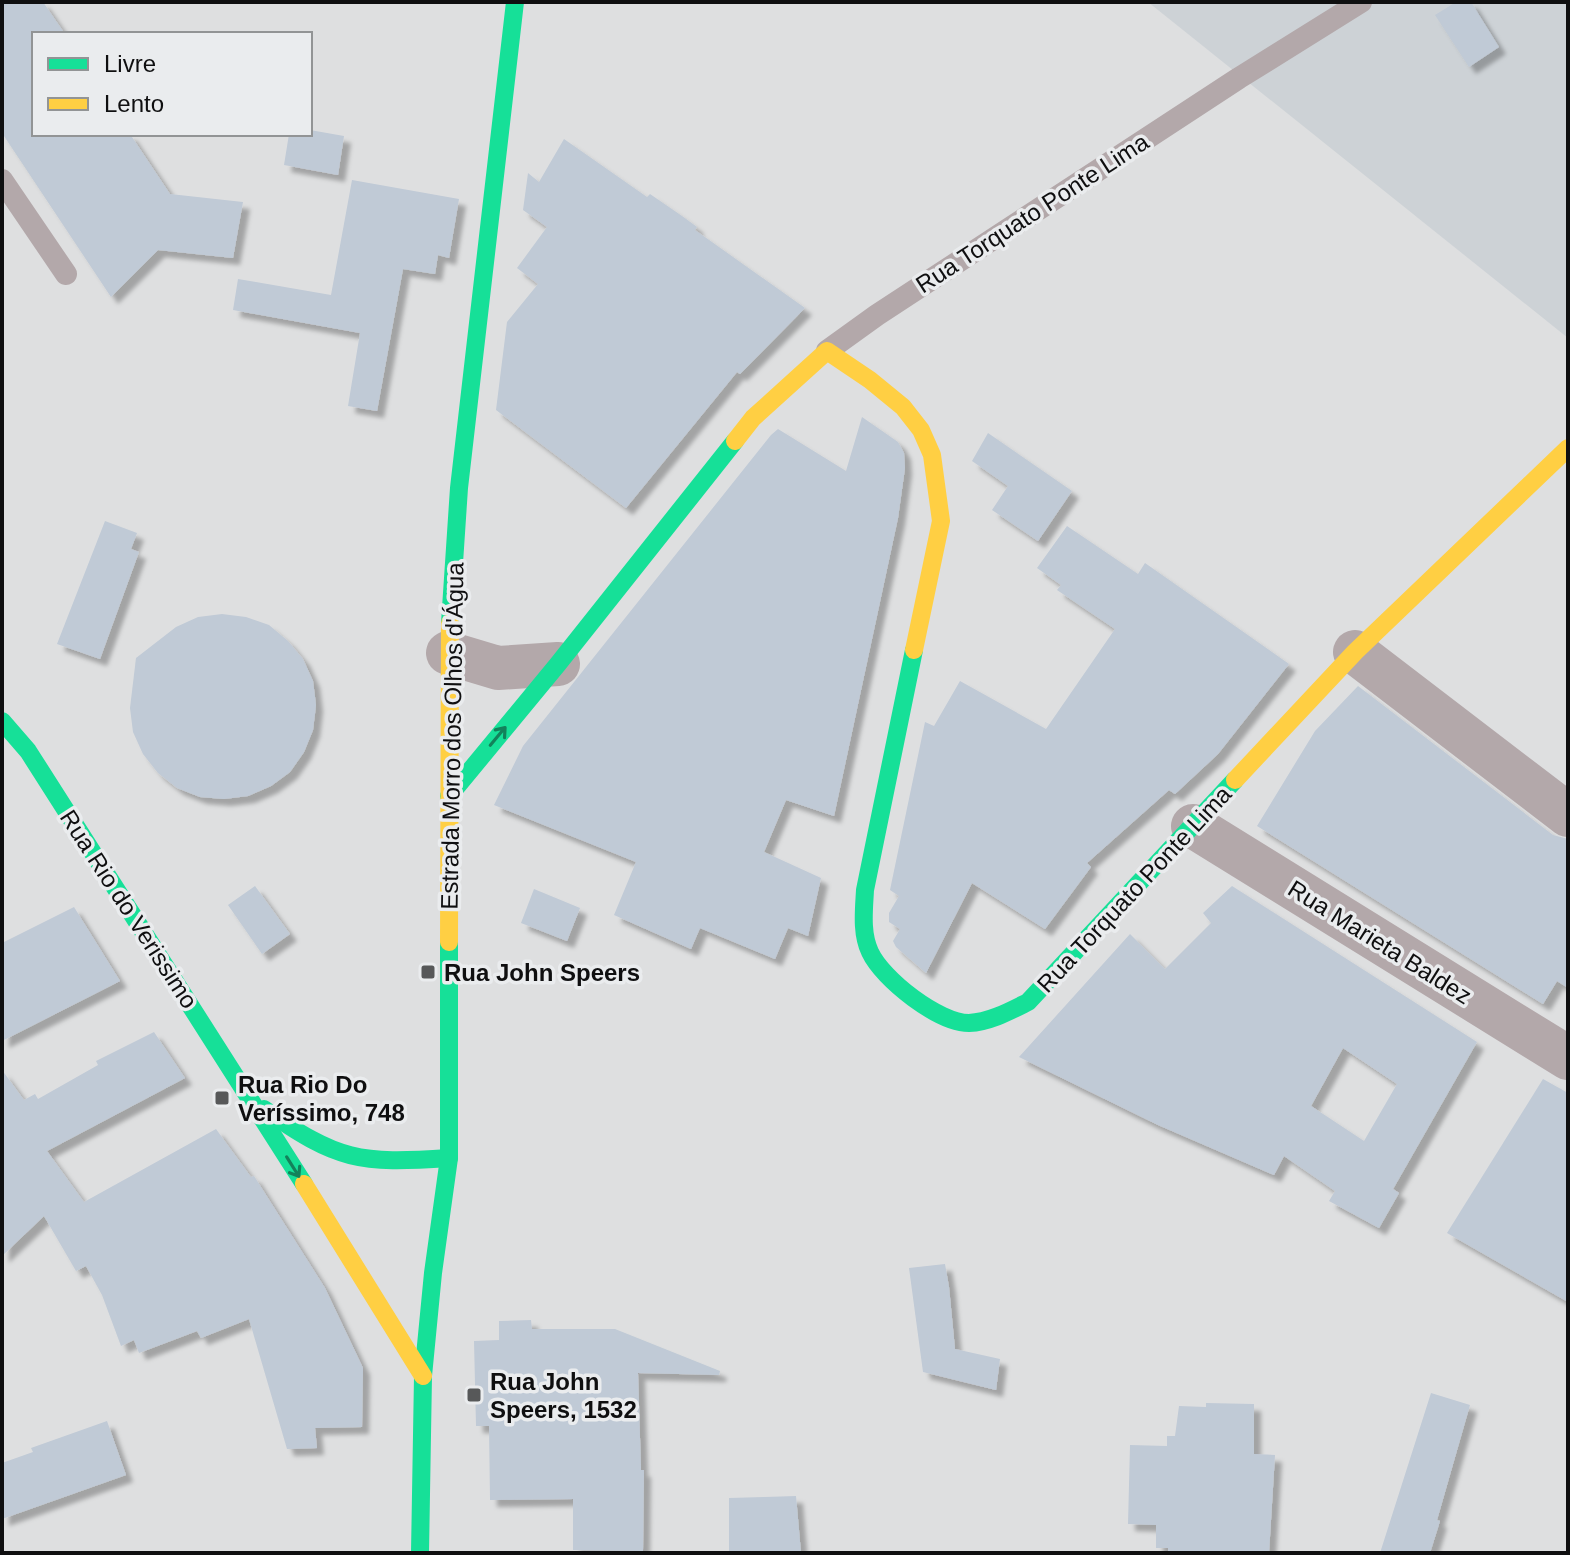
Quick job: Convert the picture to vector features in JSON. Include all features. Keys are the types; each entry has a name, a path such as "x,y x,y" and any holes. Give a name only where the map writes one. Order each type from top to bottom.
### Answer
{"street":[{"name":"Estrada Morro dos Olhos d'Água","path":"420,1553 423,1376 449,1158 448,653 459,488 515,2"},
{"name":"Rua Torquato Ponte Lima","path":"449,796 753,418 827,351 903,407 921,430 932,455 941,521 865,890 862,928 868,951 884,974 946,1019 968,1022 994,1020 1028,1002 1355,652 1568,448"},
{"path":"1355,652 1568,815"},
{"path":"448,653 498,668 558,664"},
{"name":"Rua Rio do Verissimo","path":"2,721 28,751 423,1376"},
{"name":"Rua Marieta Baldez","path":"1193,826 1568,1058"},
{"name":"Rua Rio do Verissimo","path":"252,1101 303,1137 349,1157 403,1162 449,1158"}],"lane":[{"name":"Rua Torquato Ponte Lima","path":"827,351 1239,78 1361,2"},
{"path":"2,180 66,274"}],"shaded area":[{"path":"1148,2 1568,2 1568,338"}],"building":[{"path":"2,2 43,2 64,32 32,32 32,136 131,136 170,194 243,202 233,258 158,250 111,297 2,133"},
{"path":"1456,2 1471,2 1499,47 1469,67 1435,15"},
{"path":"312,130 344,136 338,175 284,165 289,136 312,136"},
{"path":"564,139 647,197 650,194 682,216 697,227 695,230 805,308 740,374 737,372 626,508 496,410 507,322 538,284 517,268 547,227 523,210 528,173 539,182"},
{"path":"352,180 459,199 449,258 438,255 435,274 403,269 377,411 348,406 360,333 233,310 238,279 331,295"},
{"path":"862,417 898,442 904,453 905,468 898,518 834,816 786,800 764,852 821,878 808,936 788,928 775,959 700,928 691,949 614,915 636,862 494,805 523,746 771,435 778,429 846,471"},
{"path":"988,433 1072,491 1038,541 992,510 1008,486 972,461"},
{"path":"105,521 137,533 131,549 139,552 100,659 57,644"},
{"path":"1067,526 1138,574 1145,563 1289,664 1218,754 1175,794 1169,790 1087,863 1091,867 1045,929 972,883 926,973 896,947 893,941 900,929 889,922 889,913 899,896 890,890 925,722 934,726 960,681 1046,729 1115,629 1057,590 1061,585 1037,568"},
{"path":"222,614 246,617 269,625 288,641 303,659 313,681 316,705 313,730 304,752 290,772 271,786 248,796 224,799 200,797 177,788 158,773 143,754 133,732 130,708 136,658 176,627 198,617"},
{"path":"1358,686 1553,835 1568,839 1568,988 1557,981 1543,1004 1257,826 1315,731"},
{"path":"255,886 290,934 262,954 228,905"},
{"path":"1232,886 1477,1042 1393,1189 1399,1193 1379,1228 1329,1201 1335,1191 1284,1156 1274,1175 1158,1125 1019,1057 1130,934 1165,969 1211,923 1203,913","holes":["1343,1048 1397,1084 1364,1141 1311,1106"]},
{"path":"534,889 580,908 567,941 521,923"},
{"path":"74,907 120,981 2,1041 2,943"},
{"path":"154,1032 185,1078 47,1151 84,1202 216,1129 251,1177 254,1176 325,1288 363,1368 362,1427 315,1428 317,1448 287,1449 249,1319 201,1338 197,1331 139,1353 134,1340 121,1346 102,1295 86,1266 76,1271 44,1216 2,1256 2,1070 24,1100 35,1094 38,1099 98,1065 96,1061"},
{"path":"1543,1079 1568,1093 1568,1302 1447,1233"},
{"path":"945,1264 955,1349 1000,1359 996,1390 923,1372 909,1268"},
{"path":"531,1320 532,1329 615,1329 720,1371 719,1375 638,1373 641,1470 644,1470 643,1551 573,1550 573,1499 490,1500 489,1426 476,1426 474,1341 499,1340 499,1321"},
{"path":"1431,1393 1470,1405 1430,1553 1380,1553"},
{"path":"1206,1403 1254,1404 1254,1454 1275,1455 1269,1553 1168,1553 1168,1548 1156,1548 1156,1525 1128,1524 1130,1445 1167,1446 1167,1436 1175,1436 1179,1406 1206,1407"},
{"path":"107,1421 126,1475 2,1519 2,1463 33,1452 31,1448"},
{"path":"796,1496 801,1553 729,1553 729,1498"}],"traffic: fast":[{"path":"450,623 459,488 515,2"},
{"path":"449,796 735,441"},
{"path":"914,650 865,890 864,929 870,952 887,975 913,998 943,1016 969,1023 985,1021 1028,1002 1235,780"},
{"path":"2,721 28,751 304,1184"},
{"path":"420,1553 423,1376 449,1158 449,942"},
{"path":"264,1109 311,1139 350,1155 393,1160 449,1158"}],"traffic: slow":[{"path":"735,441 753,418 827,351 903,407 921,430 932,455 941,521 914,650"},
{"path":"1235,780 1355,652 1568,448"},
{"path":"449,942 450,623"},
{"path":"304,1184 423,1376"}],"place":[{"name":"Rua John Speers","path":"428,972"},
{"name":"Rua Rio Do Veríssimo, 748","path":"222,1098"},
{"name":"Rua John Speers, 1532","path":"474,1395"}]}
